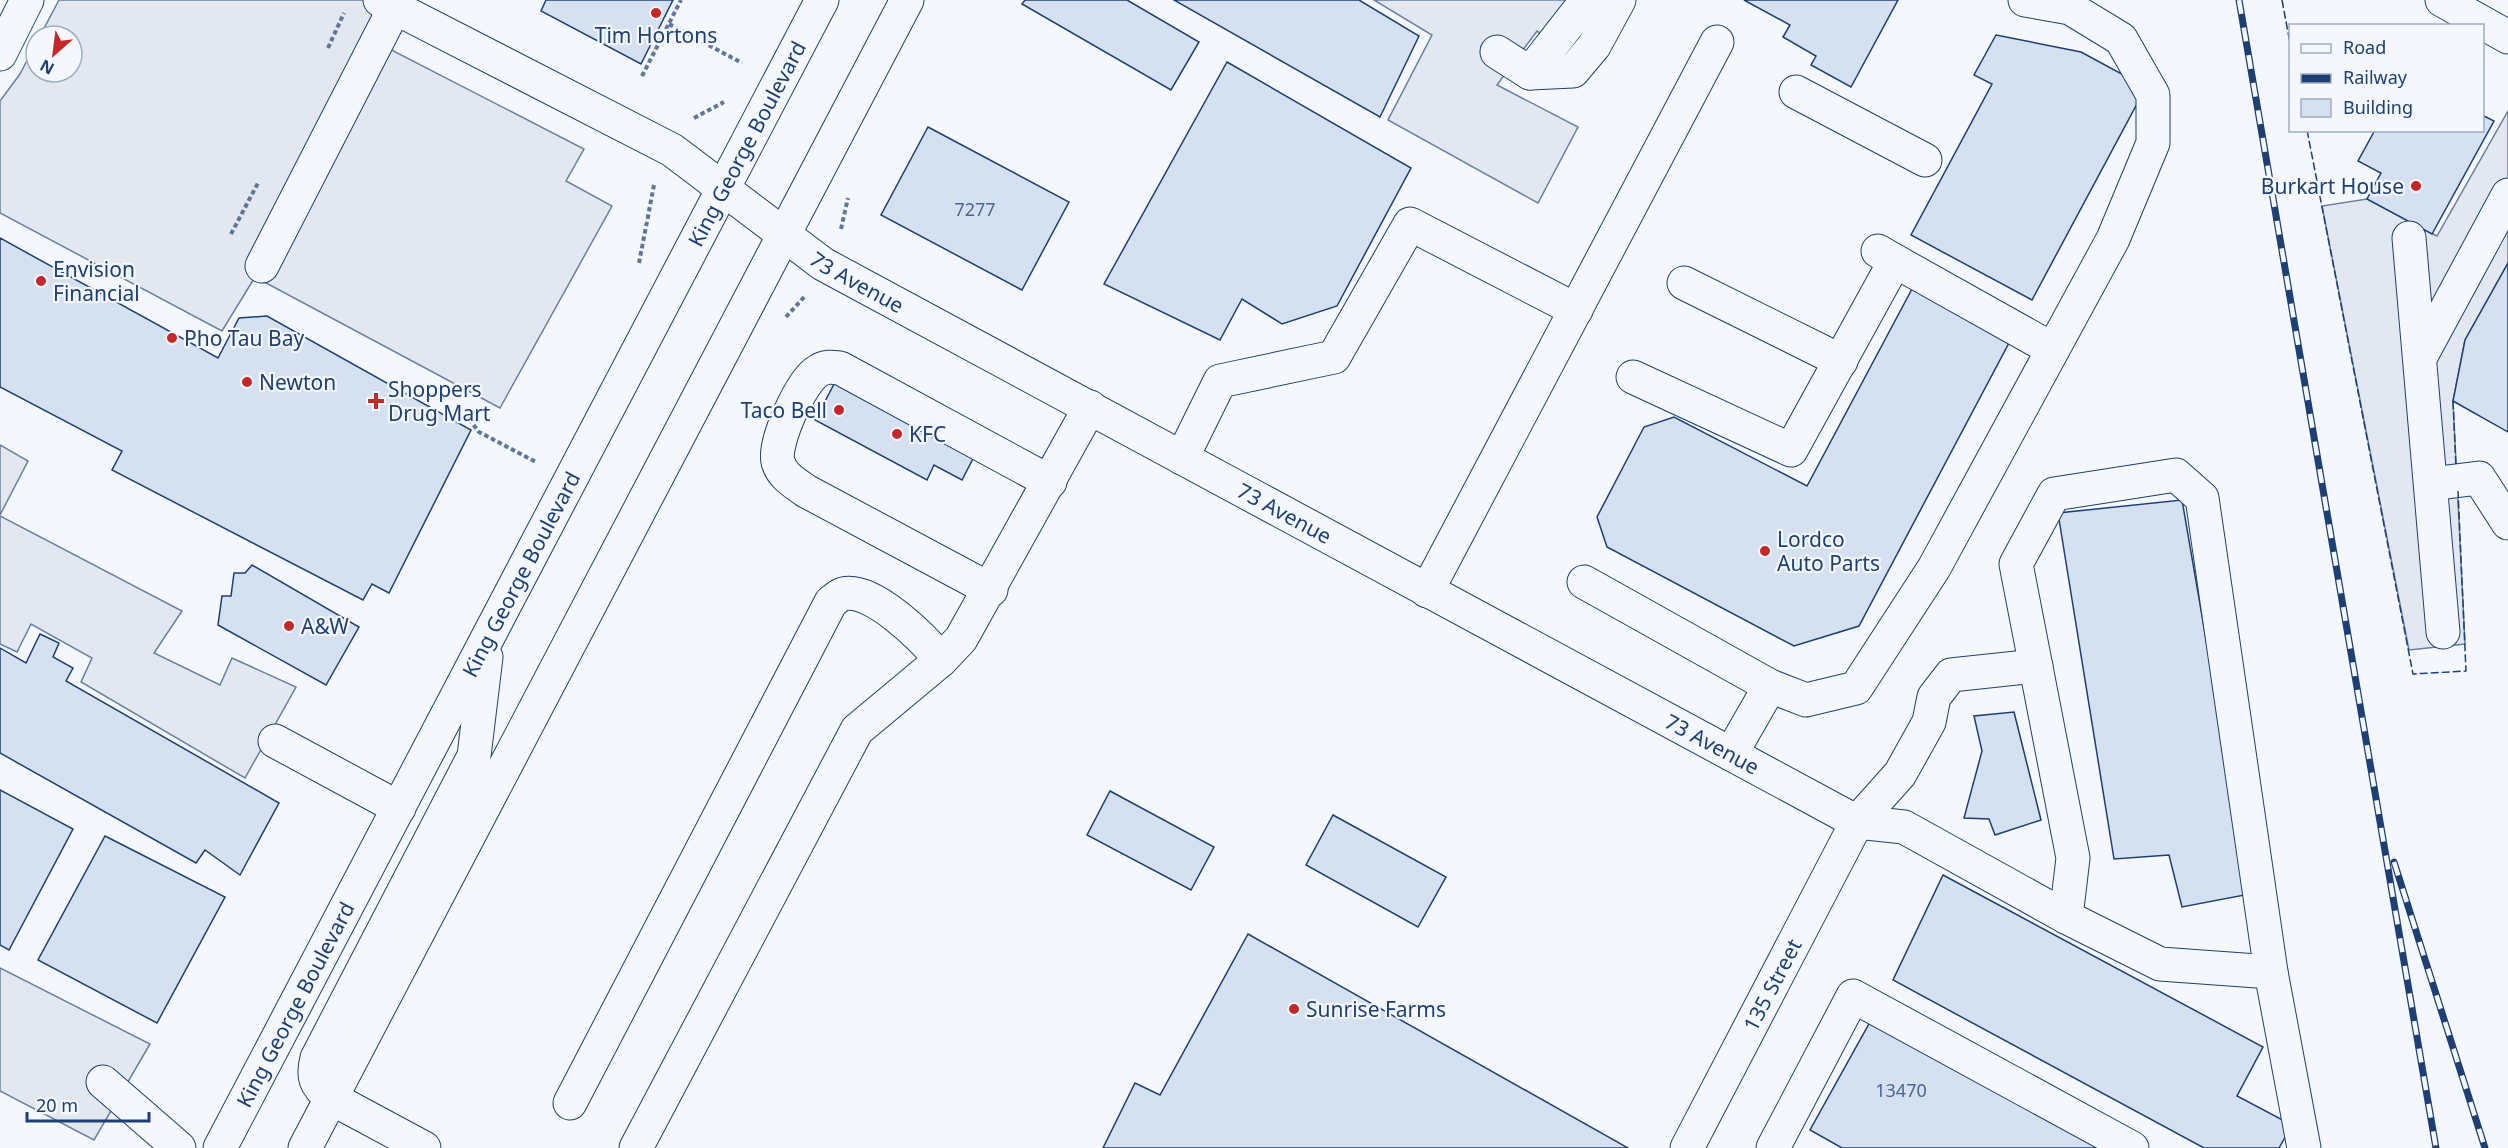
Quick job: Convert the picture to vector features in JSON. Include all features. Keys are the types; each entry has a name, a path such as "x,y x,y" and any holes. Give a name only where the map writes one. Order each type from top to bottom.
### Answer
{"main road":[{"path":"0,54 27,0"},
{"name":"King George Boulevard","path":"220,1148 822,0"},
{"path":"305,1148 907,0"},
{"path":"1530,74 1587,0"},
{"path":"1497,52 1530,74 1573,71 1594,46 1619,0"},
{"path":"1584,582 1770,686 1806,700 1856,688 1934,568 2113,239 2153,143 2154,94 2121,39 2070,8 2025,0"},
{"path":"2442,0 2508,37"},
{"path":"262,266 404,6"},
{"name":"73 Avenue","path":"404,6 672,150 823,264 1857,822"},
{"path":"1427,591 1718,42"},
{"path":"1796,92 1925,160"},
{"path":"2420,357 2508,195"},
{"path":"1182,458 1221,381 1334,357 1410,224 1576,309"},
{"path":"2409,238 2432,483 2443,633"},
{"path":"1633,377 1791,450 1841,361 1887,256 2052,349"},
{"path":"1684,283 1841,361"},
{"path":"991,590 806,491 784,476 777,461 778,443 804,388 815,372 826,367 840,368 1050,482"},
{"path":"636,1148 857,730 941,660 962,639 1090,407"},
{"path":"2066,917 2073,858 2016,564 2054,494 2176,474 2202,498 2271,972 2304,1148"},
{"path":"2432,483 2480,478 2508,523"},
{"path":"570,1103 831,602 844,594 864,596 925,640 941,660"},
{"path":"424,1148 331,1098 317,1086 313,1073 318,1058 474,756 489,636"},
{"name":"135 Street","path":"1687,1148 1857,822 1900,774 1929,722 1934,697 1951,675 2036,666"},
{"path":"1731,754 1770,686"},
{"path":"275,741 399,808"},
{"path":"1857,822 1904,827 2066,917 2160,964 2271,972"},
{"path":"1773,1148 1852,996 2132,1148"},
{"path":"103,1082 179,1148"}],"path":[{"path":"642,76 681,0"},
{"path":"328,48 344,13"},
{"path":"669,24 742,63"},
{"path":"687,121 710,111"},
{"path":"231,234 258,183"},
{"path":"642,251 655,184"},
{"path":"840,232 851,188"},
{"path":"779,324 807,295"},
{"path":"469,419 479,432 536,462"}],"shaded area":[{"path":"59,0 389,0 368,38 584,149 566,181 612,206 500,408 255,277 222,331 0,213 0,101 24,66 24,84 84,84 84,24 46,24"},
{"path":"1374,0 1571,0 1551,40 1537,31 1497,85 1578,127 1538,203 1388,120 1432,35"},
{"path":"2508,111 2508,263 2465,340 2453,401 2465,644 2409,650 2322,206 2367,199 2437,236"},
{"path":"0,445 28,461 0,515"},
{"path":"0,516 182,611 154,653 220,685 232,658 296,687 245,778 81,682 92,658 31,624 17,652 0,644"},
{"path":"0,968 150,1044 94,1140 0,1091"}],"building":[{"path":"546,0 673,0 641,64 541,11"},
{"path":"1025,0 1127,0 1199,42 1171,90 1022,4"},
{"path":"1174,0 1359,0 1419,36 1380,117"},
{"path":"1744,0 1898,0 1851,87 1811,65 1816,56 1783,37 1790,25"},
{"path":"1996,35 2081,52 2146,87 2032,300 1911,235 1992,84 1974,75"},
{"path":"1227,62 1411,168 1337,306 1282,324 1242,299 1220,340 1104,284"},
{"name":"Burkart House","path":"2484,116 2494,121 2432,234 2367,199 2381,173 2358,161 2374,132 2484,132"},
{"path":"928,127 1069,202 1022,290 881,215"},
{"path":"0,238 218,358 239,318 267,316 471,430 389,593 372,584 363,600 112,470 122,451 0,387"},
{"path":"2508,263 2508,432 2453,401 2465,340"},
{"path":"1912,289 2010,341 1859,626 1794,646 1607,547 1597,517 1644,427 1674,417 1807,486"},
{"name":"KFC","path":"840,373 979,447 962,480 934,465 927,480 815,420"},
{"path":"2182,500 2250,894 2182,907 2169,855 2114,859 2058,513"},
{"name":"A&W","path":"252,565 359,627 326,685 218,625 222,596 231,596 234,573 245,573"},
{"path":"40,634 59,643 53,657 73,668 66,681 279,803 240,875 205,850 196,863 0,753 0,648 26,663"},
{"path":"2014,712 2041,820 1995,835 1989,819 1964,818 1982,751 1974,716"},
{"path":"0,790 73,829 9,950 0,945"},
{"path":"1110,791 1214,847 1191,890 1087,835"},
{"path":"1333,815 1446,877 1418,927 1306,865"},
{"path":"105,836 225,897 157,1023 38,960"},
{"path":"1943,875 2263,1047 2237,1096 2292,1125 2279,1148 2204,1148 1893,980"},
{"name":"Sunrise Farms","path":"1248,934 1628,1148 1103,1148 1135,1083 1160,1095"},
{"path":"1875,1013 2103,1148 1842,1148 1810,1130"}],"railway":[{"path":"2239,0 2436,1148"},
{"path":"2394,862 2485,1148"}],"fence":[{"path":"2282,0 2289,38"},
{"path":"2307,132 2413,674 2466,671 2458,491"},
{"path":"2453,401 2456,467"}],"place":[{"name":"Tim Hortons","path":"656,13"},
{"name":"Burkart House","path":"2416,186"},
{"name":"Envision Financial","path":"41,281"},
{"name":"Pho Tau Bay","path":"172,338"},
{"name":"Newton","path":"247,382"},
{"name":"Shoppers Drug Mart","path":"376,401"},
{"name":"Taco Bell","path":"839,410"},
{"name":"KFC","path":"897,434"},
{"name":"Lordco Auto Parts","path":"1765,551"},
{"name":"A&W","path":"289,626"},
{"name":"Sunrise Farms","path":"1294,1009"}]}
